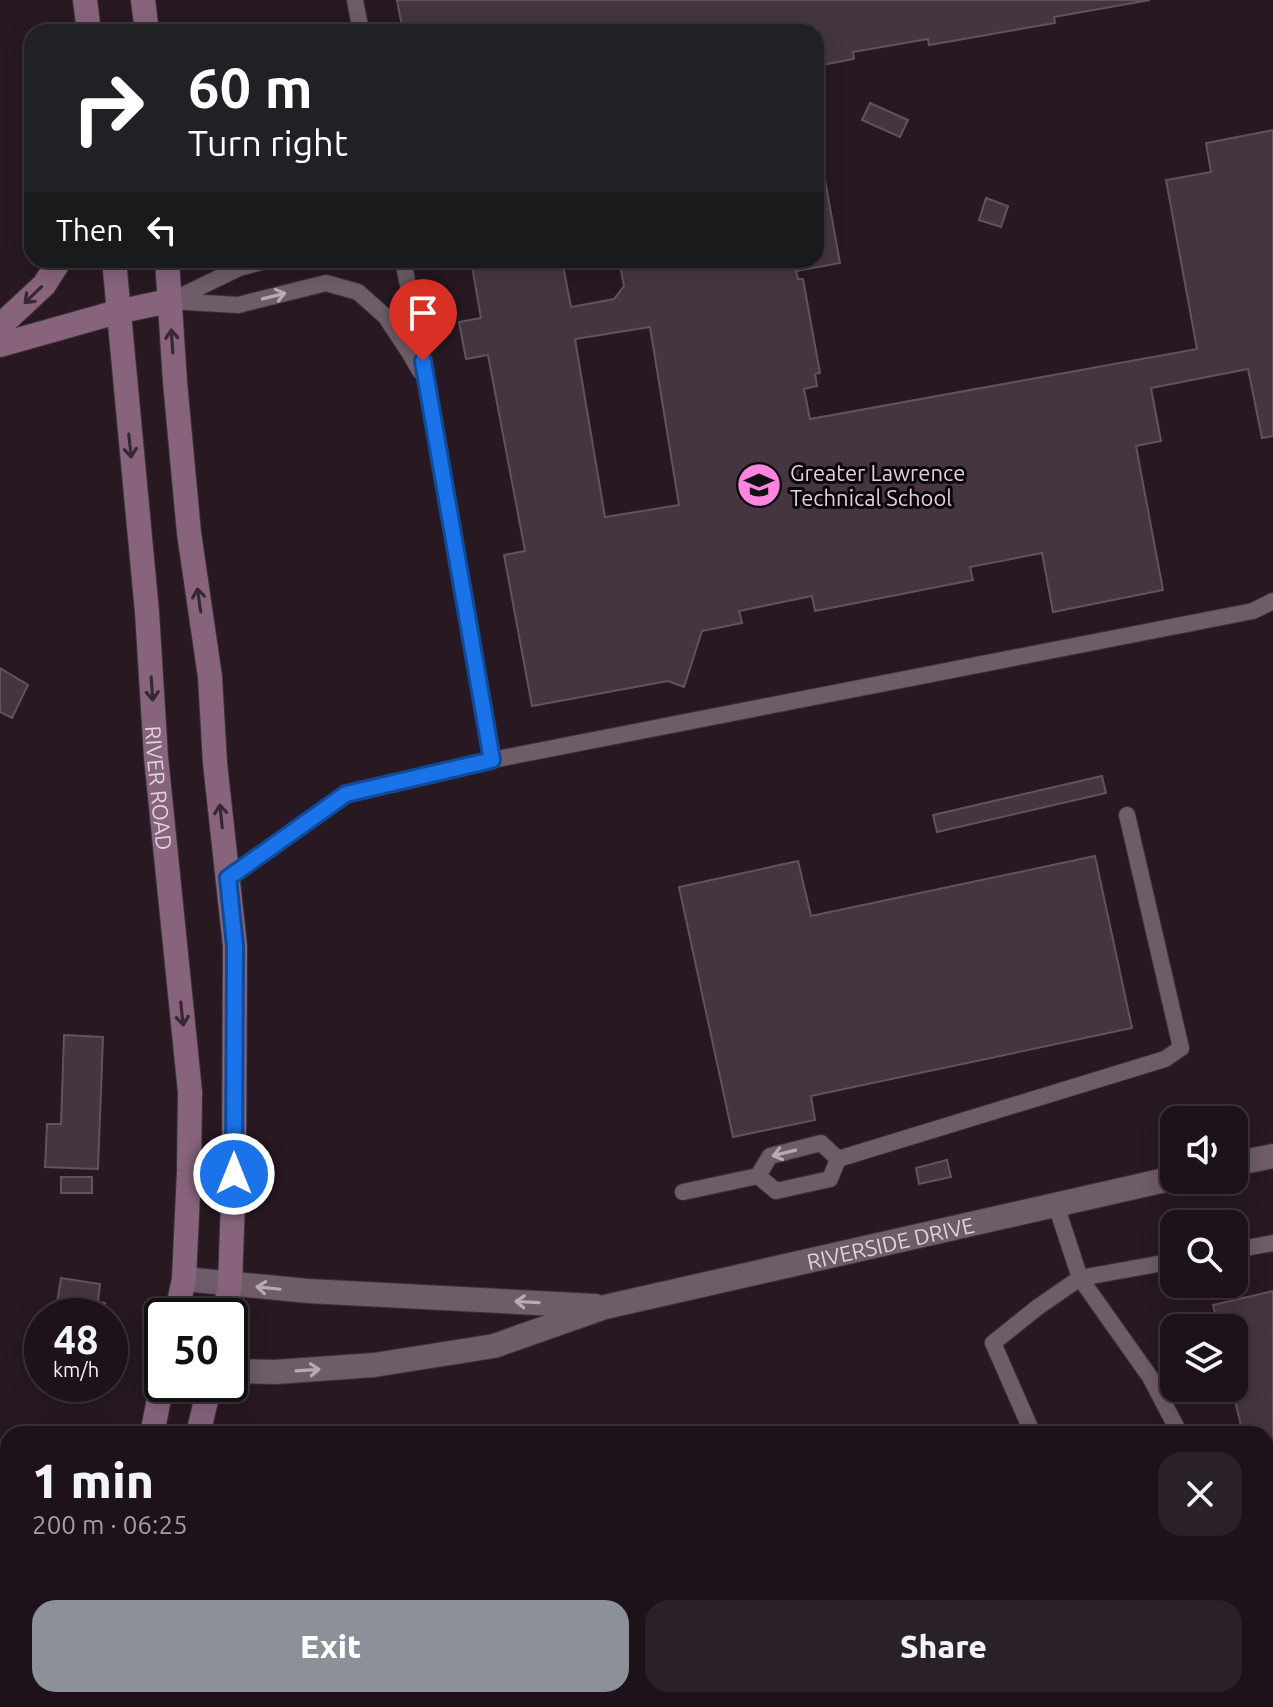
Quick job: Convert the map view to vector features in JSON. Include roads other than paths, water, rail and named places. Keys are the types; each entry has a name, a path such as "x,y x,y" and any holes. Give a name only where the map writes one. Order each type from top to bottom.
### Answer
{"main road":[{"path":"85,0 88,24"},
{"path":"143,0 146,24"},
{"path":"0,326 44,285 55,268"},
{"name":"RIVER ROAD","path":"114,268 147,612 156,757 190,1092 184,1279 180,1298"},
{"path":"167,268 189,533 210,677 215,763 235,946 234,1174 227,1298"},
{"path":"0,345 117,312 169,301"},
{"path":"154,1426 158,1402"},
{"path":"200,1426 206,1402"}],"street":[{"path":"1248,1161 1273,1156"},
{"name":"RIVERSIDE DRIVE","path":"248,1371 374,1365 494,1346 605,1307 1160,1181"},
{"name":"RIVERSIDE DRIVE","path":"184,1279 308,1291 605,1307"}],"lane":[{"path":"355,0 360,24"},
{"path":"169,301 239,268"},
{"path":"405,268 492,760"},
{"path":"169,301 238,305 326,283 358,292 386,317 428,387"},
{"path":"228,878 346,794 492,760 1253,611 1273,601"},
{"path":"838,1159 1165,1059 1181,1048 1127,815"},
{"path":"683,1192 758,1176 770,1156 821,1143 838,1159"},
{"path":"758,1176 776,1191 830,1179 838,1159"},
{"path":"1056,1205 1080,1278 1150,1377 1176,1426"},
{"path":"1248,1247 1273,1243"},
{"path":"1029,1426 993,1343 1080,1278 1160,1264"}],"place":[{"name":"Greater Lawrence Technical School","path":"759,485"}]}
